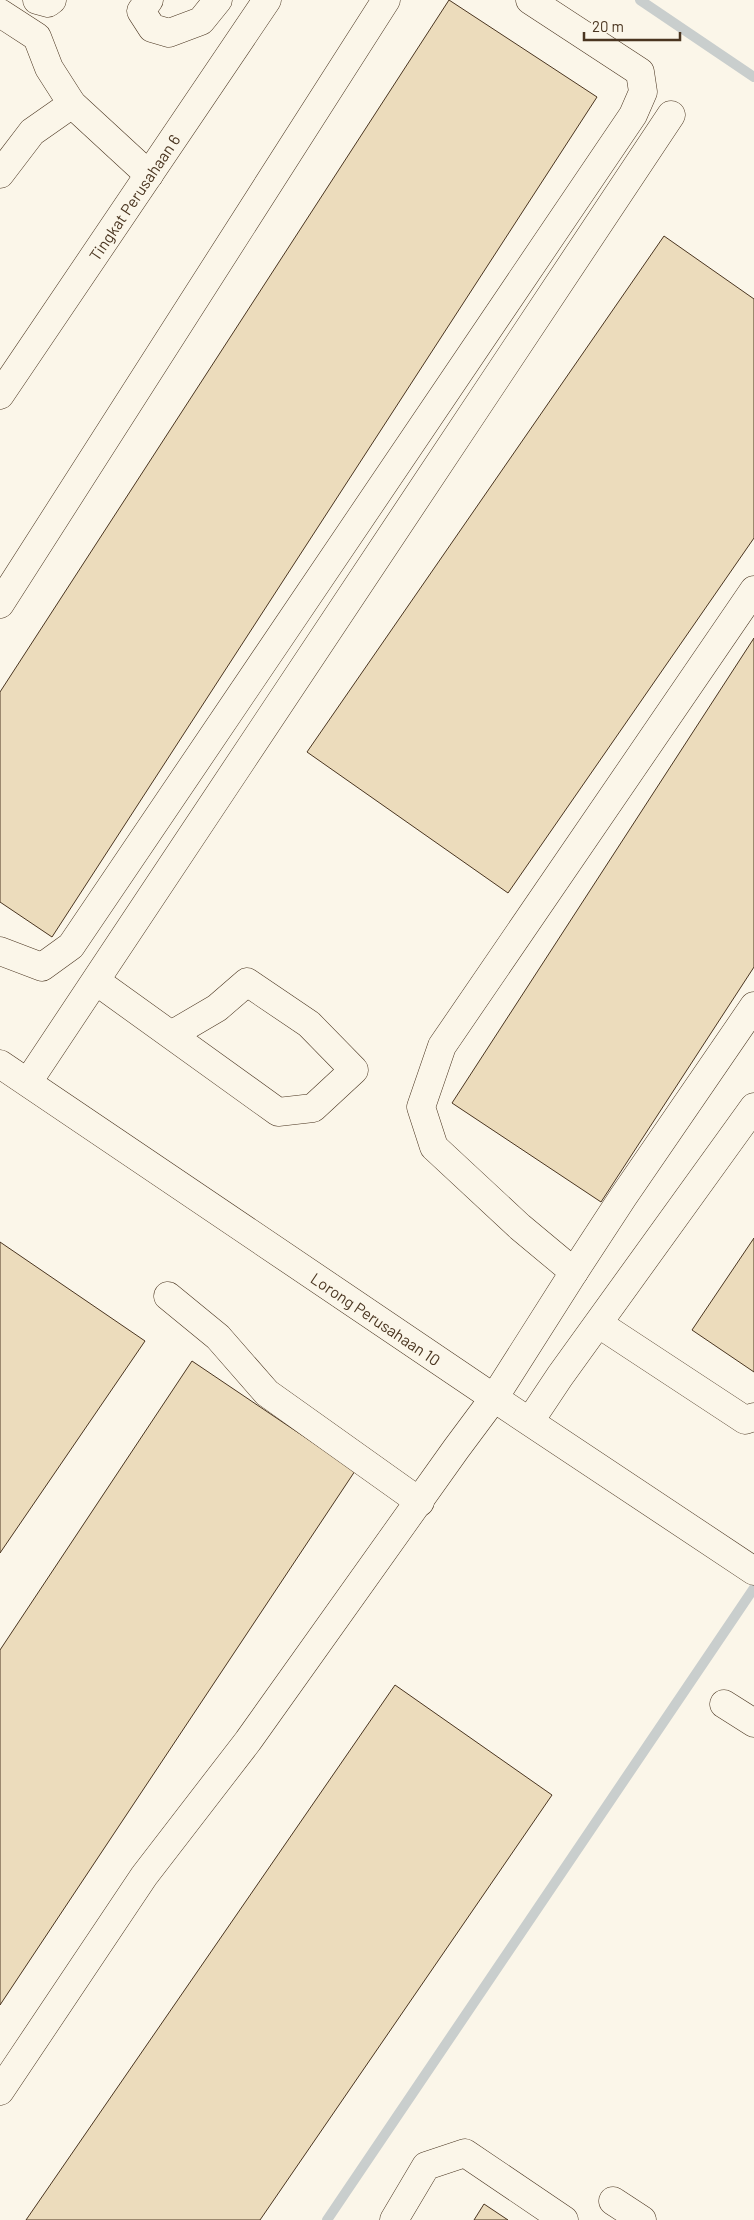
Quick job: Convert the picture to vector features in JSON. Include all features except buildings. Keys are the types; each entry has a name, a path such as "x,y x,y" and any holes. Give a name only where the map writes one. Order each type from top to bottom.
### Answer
{"street":[{"path":"37,0 48,3 52,0"},
{"path":"149,0 141,11 152,28 169,33 202,21 218,0"},
{"name":"Tingkat Perusahaan 6","path":"0,395 267,0"},
{"path":"0,604 386,0"},
{"path":"0,951 42,967 71,946 633,115 643,92 640,72 530,0"},
{"path":"0,13 38,37 48,68 72,104 149,175"},
{"path":"0,174 32,132 72,104"},
{"path":"28,1082 671,115"},
{"path":"574,1272 520,1227 434,1147 421,1107 442,1046 754,590"},
{"path":"96,981 171,1035 278,1112 313,1108 354,1070 309,1024 247,982 217,1008 171,1035"},
{"path":"0,2091 144,1876 248,1741 494,1398 623,1197 754,1006"},
{"name":"Lorong Perusahaan 10","path":"0,1064 494,1398 754,1571"},
{"path":"530,1421 560,1376 754,1107"},
{"path":"168,1296 218,1337 267,1393 420,1502"},
{"path":"599,1324 745,1420 754,1418"},
{"path":"724,1704 754,1723"},
{"path":"394,2220 426,2166 465,2153 564,2220"},
{"path":"613,2201 642,2220"}],"waterway":[{"path":"640,0 754,77"},
{"path":"327,2220 754,1588"}]}
